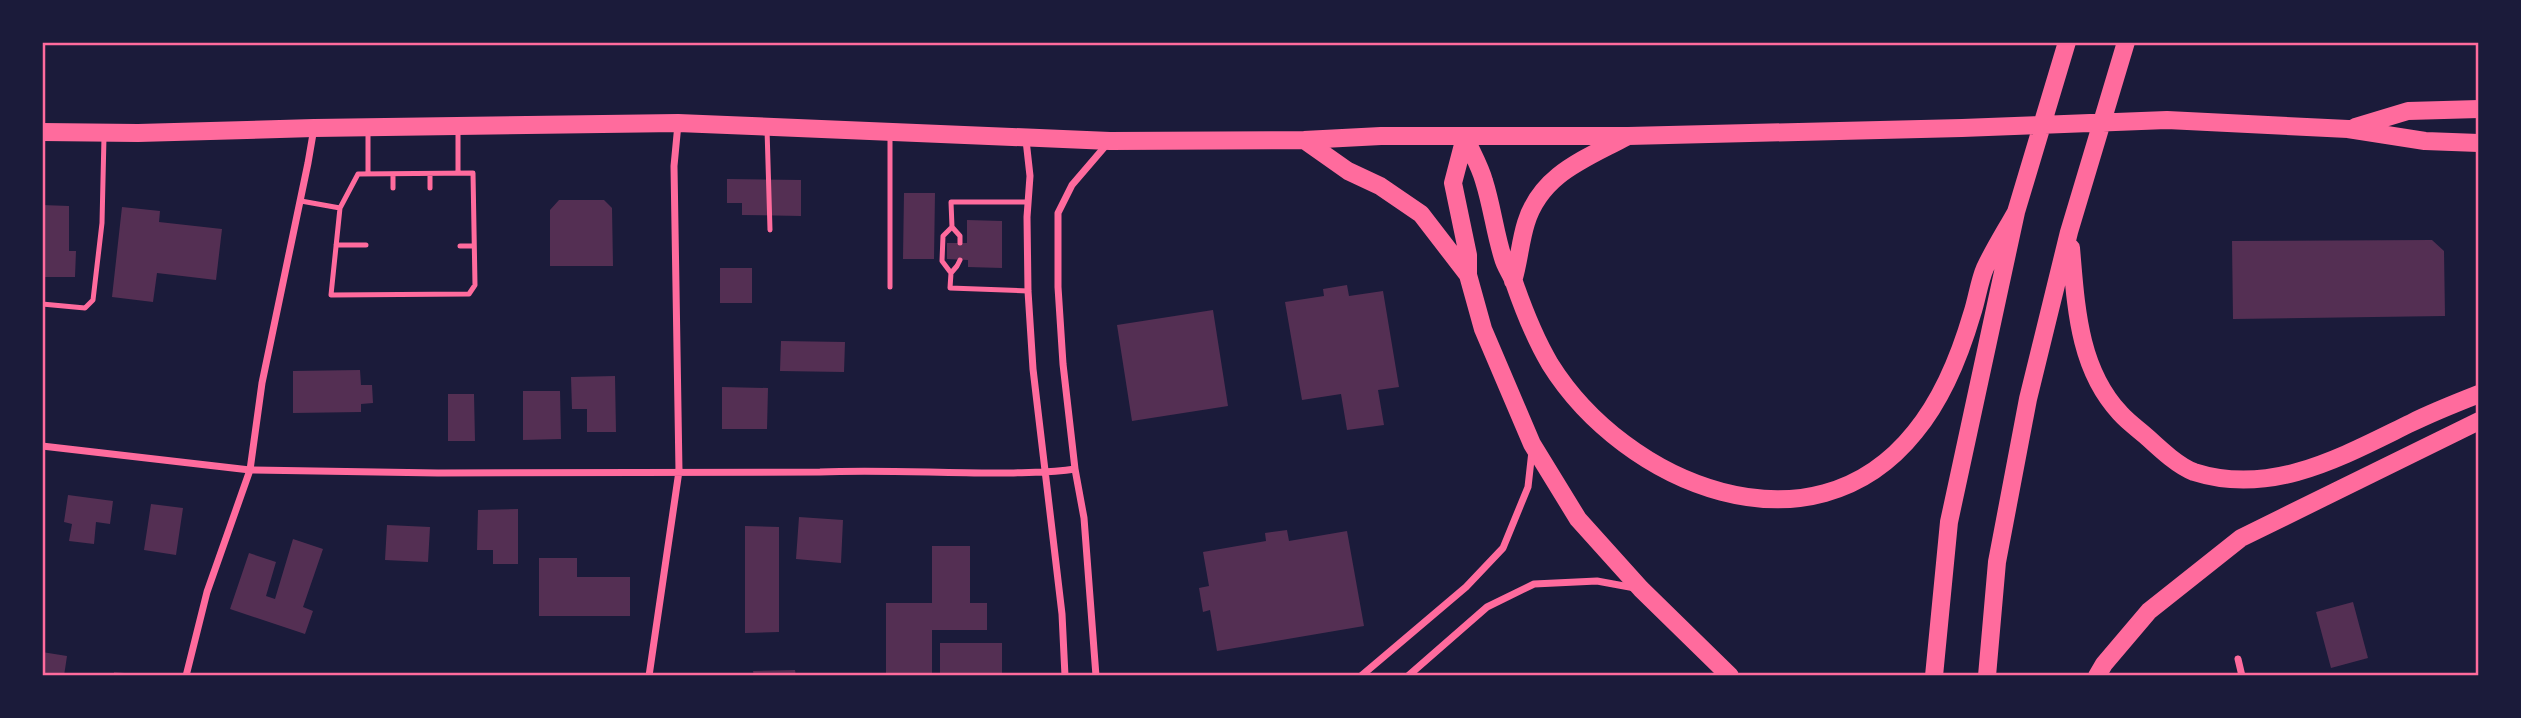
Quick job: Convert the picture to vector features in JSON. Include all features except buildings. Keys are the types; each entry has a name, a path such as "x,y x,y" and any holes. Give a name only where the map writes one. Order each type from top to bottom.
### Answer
{"main road":[{"path":"1934,676 1949,522 2016,212 2067,42"},
{"path":"1987,676 1997,562 2028,399 2069,232 2126,42"},
{"path":"2348,129 2408,111 2479,108"},
{"path":"42,132 678,123 1026,135 1110,141 1304,140 1381,136 1628,136 2167,120 2348,129 2425,141 2470,143 2479,155"},
{"path":"1513,281 1520,260 1525,224 1531,208 1542,192 1554,178 1628,136"},
{"path":"1465,137 1484,179 1503,260 1525,317 1551,365 1566,386 1595,419 1628,446 1667,471 1700,486 1759,500 1788,500 1836,490 1853,482 1894,454 1914,433 1948,380 1963,343 1985,269 2016,212"},
{"path":"1465,137 1454,183 1468,255 1468,275 1483,329 1532,444 1578,519 1641,589 1730,676"},
{"path":"1304,140 1348,171 1380,186 1421,214 1468,275"},
{"path":"2069,232 2083,345 2098,382 2119,412 2158,447 2192,471 2230,479 2259,480 2298,473 2344,456 2414,421 2479,394"},
{"path":"2097,676 2149,611 2241,538 2479,421"}],"street":[{"path":"649,676 680,471 674,176 678,123"},
{"path":"186,676 206,592 250,470 262,383 314,128"},
{"path":"1026,135 1030,176 1028,291 1032,369 1062,614 1065,676"},
{"path":"1097,676 1084,518 1075,469 1063,364 1058,286 1058,213 1072,185 1110,141"},
{"path":"1361,676 1466,587 1503,548 1528,486 1532,444"},
{"path":"42,446 250,470 438,473 870,470 943,474 1045,474 1075,469"},
{"path":"1408,676 1486,607 1534,584 1597,581 1641,589"},
{"path":"2238,659 2242,676"}],"lane":[{"path":"457,173 458,125"},
{"path":"767,126 770,230"},
{"path":"368,174 369,127"},
{"path":"890,131 890,287"},
{"path":"42,304 85,308 93,300 102,223 104,133"},
{"path":"457,173 473,173 475,285 469,294 331,295 340,208 358,174 457,173"},
{"path":"393,174 393,188"},
{"path":"430,174 430,188"},
{"path":"300,201 340,208"},
{"path":"951,273 942,261 943,236 951,227 951,202 1028,202"},
{"path":"951,227 960,236 960,243"},
{"path":"336,245 366,245"},
{"path":"460,246 474,246"},
{"path":"960,260 951,273 950,288 1028,291"}]}
